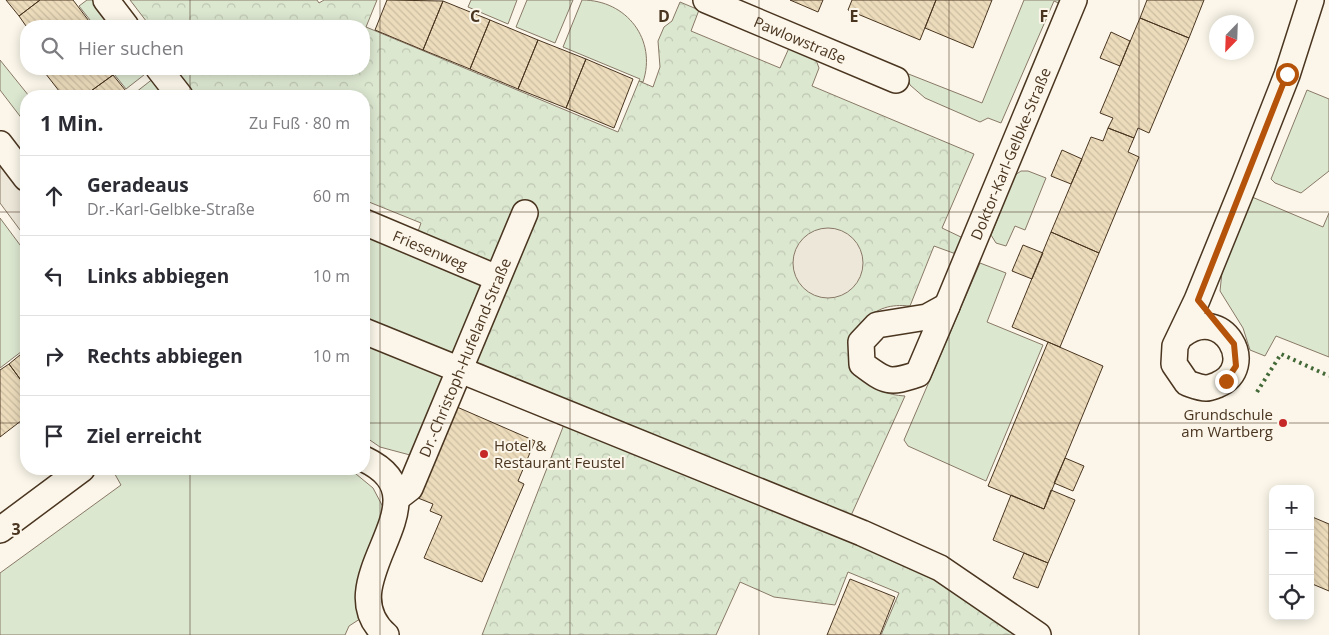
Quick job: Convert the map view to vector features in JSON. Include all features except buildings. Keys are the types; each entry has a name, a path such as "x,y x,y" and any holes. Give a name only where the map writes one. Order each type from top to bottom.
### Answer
{"street":[{"path":"106,0 121,20"},
{"name":"Pawlowstraße","path":"706,0 896,80"},
{"name":"Doktor-Karl-Gelbke-Straße","path":"947,306 1074,0"},
{"path":"1198,300 1234,344 1236,366 1226,381 1207,389 1187,383 1174,364 1175,346 1198,300 1287,74 1311,0"},
{"path":"164,75 175,90"},
{"path":"0,144 20,170"},
{"name":"Dr.-Christoph-Hufeland-Straße","path":"386,635 373,620 368,602 370,578 391,527 398,498 410,488 525,213"},
{"name":"Friesenweg","path":"370,225 497,278"},
{"path":"1182,335 1189,330 1204,326 1222,330"},
{"path":"370,333 684,463 862,533 940,568 1038,635"},
{"path":"370,463 391,478 398,498"},
{"path":"0,530 74,475"}],"green space":[{"path":"87,0 94,0 109,20 90,20 79,6"},
{"path":"130,0 317,0 319,3 324,0 377,0 369,20 145,20"},
{"path":"471,0 517,0 508,24 468,7"},
{"path":"527,0 573,0 555,43 516,27"},
{"path":"582,0 598,2 612,7 625,15 635,25 646,51 643,82 639,81 640,79 563,47"},
{"path":"1024,0 1068,0 1065,6 1054,1 1001,123 988,118 980,122 925,98 910,85 906,73 982,103"},
{"path":"680,2 699,10 691,31 780,68 789,48 816,60 819,68 812,86 974,154 942,228 963,238 956,254 934,246 910,306 885,308 863,321 863,379 882,391 905,396 849,520 857,543 962,593 1023,635 881,635 899,593 848,572 835,605 774,597 740,582 716,635 482,635 570,409 471,365 507,277 416,237 421,223 370,202 370,90 181,90 172,78 175,75 370,75 370,29 618,132 639,81 653,87 660,67 658,41 664,27 672,21"},
{"path":"0,60 24,90 20,90 20,116 0,90"},
{"path":"115,75 144,75 126,89"},
{"path":"154,78 164,90 139,90"},
{"path":"1307,90 1329,99 1329,171 1301,193 1275,183 1271,179"},
{"path":"1021,171 1028,171 1046,178 1025,230 1015,226 1006,246 996,243 991,235 1015,175"},
{"path":"1252,197 1323,227 1329,213 1329,357 1276,336 1265,356 1250,350 1243,328 1220,291 1222,272"},
{"path":"0,218 20,245 20,353 0,368"},
{"path":"370,232 481,282 485,292 454,362 370,327"},
{"path":"980,263 1006,273 987,322 1043,345 986,481 908,446 904,440"},
{"path":"370,341 447,375 416,449 410,455 380,447 370,440"},
{"path":"115,475 357,475 373,488 383,507 363,617 349,626 345,635 0,635 0,573 121,485"}],"shaded area":[{"path":"0,144 20,170 20,230 0,203"},
{"path":"828,228 841,231 853,238 860,250 863,263 860,276 853,288 841,295 828,298 815,295 803,288 796,276 793,263 796,250 803,238 815,231"}],"hedge":[{"path":"1257,392 1281,354 1329,376"}],"place":[{"name":"Grundschule am Wartberg","path":"1283,423"},
{"name":"Hotel & Restaurant Feustel","path":"484,454"}],"route":[{"path":"1226,381 1236,366 1234,344 1198,300 1287,74"}]}
